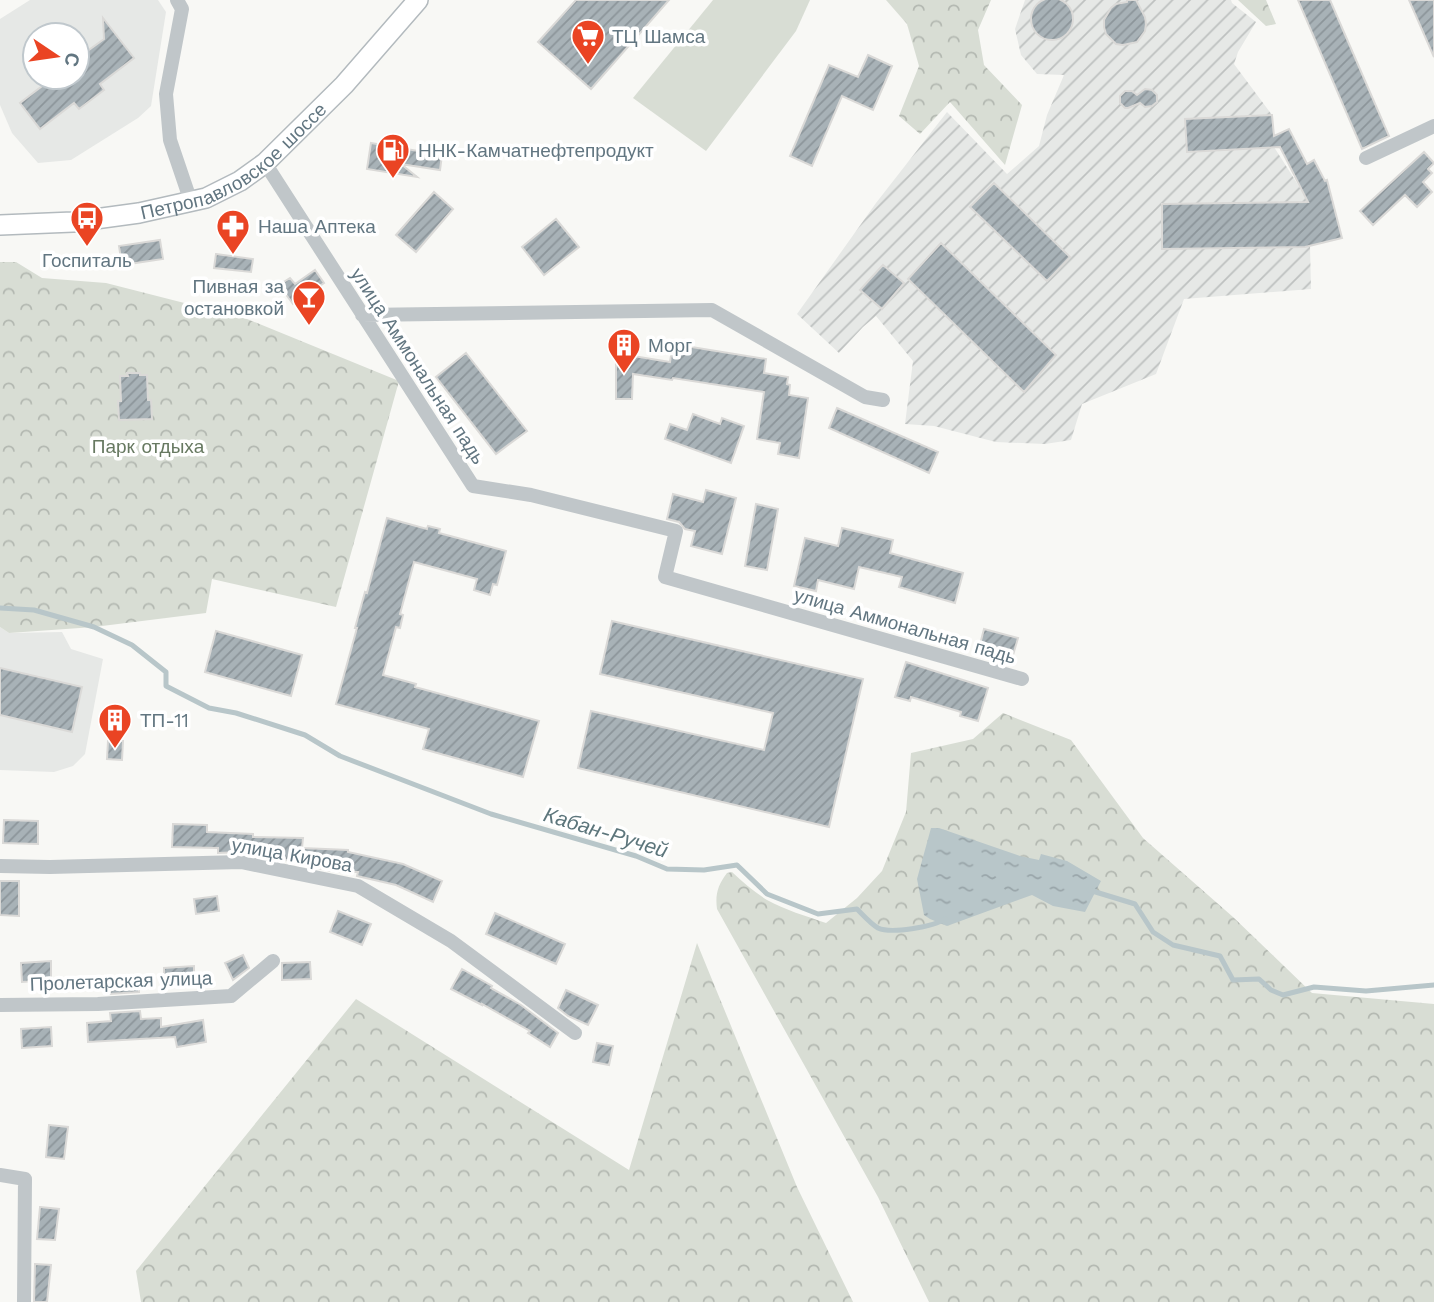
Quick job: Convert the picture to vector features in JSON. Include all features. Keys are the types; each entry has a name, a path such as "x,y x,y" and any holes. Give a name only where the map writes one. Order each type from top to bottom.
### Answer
{"main road":[{"name":"Петропавловское шоссе","path":"0,225 73,222 139,213 206,198 240,181 265,163 344,85 418,0"}],"street":[{"path":"177,0 183,9 166,94 170,140 191,202"},
{"path":"1366,158 1434,126"},
{"name":"улица Аммональная падь","path":"265,163 473,486 531,495 676,531 665,577 1022,679"},
{"path":"362,315 712,310 864,397 883,400"},
{"name":"улица Кирова","path":"0,866 241,862 358,886 451,941 575,1033"},
{"name":"Пролетарская улица","path":"0,1005 98,1004 231,996 273,961"},
{"path":"0,1175 25,1179 24,1302"}],"shaded area":[{"path":"30,0 158,0 166,12 151,106 138,118 71,160 38,163 12,133 0,105 0,19"},
{"path":"1025,0 1231,0 1256,22 1234,64 1272,115 1274,147 1309,202 1311,289 1184,299 1156,374 1082,404 1071,440 1045,444 996,442 934,426 905,424 913,361 876,316 839,353 797,314 876,203 947,112 1007,174 1039,146 1047,115 1064,75 1037,74 1021,55 1015,29"},
{"path":"0,627 9,633 62,632 71,649 103,659 85,754 73,766 54,772 0,770"}],"green space":[{"path":"713,0 810,0 796,31 706,151 633,98"},
{"path":"886,0 991,0 978,30 984,65 1022,105 1005,165 950,102 920,134 899,116 919,66 907,24"},
{"path":"1238,0 1266,0 1276,24 1266,26"},
{"name":"Парк отдыха","path":"0,262 16,262 42,278 106,283 247,319 399,381 336,607 212,579 206,613 94,627 9,633 0,627"},
{"path":"1003,713 1071,740 1143,838 1233,917 1312,993 1434,1004 1434,1302 929,1302 878,1197 717,909 717,894 724,877 732,872 767,900 826,923 857,898 882,871 906,812 911,753 973,739"},
{"path":"697,943 797,1187 853,1302 141,1302 136,1271 356,999 629,1170"}],"water":[{"path":"931,828 939,828 1020,856 1039,860 1041,854 1067,861 1101,881 1085,912 1053,906 1032,895 947,926 924,915 917,879"}],"building":[{"path":"1052,-2 1067,4 1073,19 1067,34 1052,40 1037,34 1031,19 1037,4"},
{"name":"ТЦ Шамса","path":"576,0 669,0 591,89 538,42"},
{"path":"1127,0 1136,0 1145,17 1145,31 1137,42 1116,44 1106,34 1104,20 1111,8"},
{"path":"1298,0 1330,0 1389,136 1362,149"},
{"path":"1409,0 1434,0 1434,57"},
{"path":"103,18 134,58 100,84 104,90 79,109 74,103 40,129 20,103 36,91 91,91 91,48 104,39"},
{"path":"868,55 892,66 873,110 842,96 812,166 790,156 829,65 858,77"},
{"path":"1145,89 1152,90 1157,95 1157,102 1152,106 1145,107 1140,103 1125,108 1120,103 1120,96 1125,91 1132,91 1137,95"},
{"path":"1272,115 1274,136 1289,129 1307,164 1314,160 1325,181 1327,180 1342,238 1305,247 1162,249 1162,204 1308,202 1280,147 1187,152 1185,119"},
{"path":"371,143 442,155 440,170 401,164 417,177 367,169"},
{"path":"1424,152 1434,163 1428,169 1432,173 1423,182 1432,192 1417,207 1405,195 1373,225 1360,211"},
{"path":"994,183 1070,257 1047,281 970,207"},
{"path":"434,192 453,209 416,252 396,235"},
{"path":"556,219 579,247 544,275 522,247"},
{"path":"160,240 163,259 122,265 119,246"},
{"path":"941,243 1056,355 1024,392 908,279"},
{"path":"216,254 253,259 251,272 214,268"},
{"path":"883,265 904,283 882,309 860,290"},
{"path":"315,270 324,283 293,304 279,285 290,278 295,284"},
{"path":"673,344 766,359 764,373 788,377 789,395 808,398 799,458 778,454 780,443 757,439 764,392 633,374 632,399 616,399 616,352 633,352 633,356 670,362"},
{"path":"466,353 527,431 496,454 436,377"},
{"path":"127,373 147,375 152,419 119,420 120,376 128,376"},
{"path":"837,408 938,452 929,473 829,428"},
{"path":"693,414 720,424 722,418 744,426 731,463 665,439 670,424 687,430"},
{"path":"706,490 736,498 722,554 691,546 695,531 685,529 679,522 667,519 673,494 703,502"},
{"path":"756,504 778,509 767,570 745,566"},
{"path":"387,518 427,529 428,526 440,529 439,533 506,551 497,585 493,584 490,595 474,590 477,579 414,562 400,614 403,615 400,628 396,627 383,675 416,684 415,687 539,721 523,777 423,749 429,729 336,704"},
{"path":"842,528 893,540 890,553 963,573 955,603 899,587 902,577 859,567 854,589 818,580 816,591 794,586 805,538 838,546"},
{"path":"612,621 863,679 829,827 578,768 591,711 764,750 773,713 600,674"},
{"path":"984,629 1018,638 1011,662 978,652"},
{"path":"216,631 302,655 291,696 205,672"},
{"path":"906,662 988,688 978,721 960,716 961,712 911,697 910,701 895,697"},
{"path":"0,668 82,687 72,732 0,715"},
{"name":"ТП-11","path":"108,741 123,741 122,760 107,759"},
{"path":"4,820 38,821 38,844 3,843"},
{"path":"173,824 207,825 207,832 253,834 253,837 303,838 302,848 348,850 403,864 442,881 433,902 396,885 357,876 358,872 336,872 313,867 313,861 280,860 241,852 218,853 218,848 172,847"},
{"path":"0,881 19,881 19,916 0,915"},
{"path":"217,896 219,911 196,914 194,899"},
{"path":"338,911 371,924 362,945 330,932"},
{"path":"495,913 565,944 556,964 486,934"},
{"path":"243,955 249,968 233,980 225,963"},
{"path":"51,961 51,980 22,982 21,963"},
{"path":"310,962 311,979 282,980 282,963"},
{"path":"194,966 194,978 164,980 164,968"},
{"path":"462,969 521,1005 558,1033 550,1047 528,1033 530,1031 451,989"},
{"path":"138,978 139,992 109,994 108,980"},
{"path":"566,990 598,1005 588,1025 558,1008"},
{"path":"140,1011 141,1019 161,1018 161,1027 203,1020 206,1042 177,1047 175,1037 88,1042 87,1023 111,1021 110,1013"},
{"path":"51,1027 52,1046 22,1048 21,1029"},
{"path":"597,1043 613,1046 609,1065 593,1062"},
{"path":"49,1125 68,1127 64,1159 46,1157"},
{"path":"40,1207 59,1209 55,1240 37,1239"},
{"path":"35,1264 51,1265 47,1302 34,1302"}],"waterway":[{"name":"Кабан-Ручей","path":"0,608 34,610 94,627 132,645 166,672 166,686 209,708 236,713 305,735 340,756 491,814 636,856 667,869 704,870 737,865 767,894 818,914 857,909 875,926 884,930 912,929 945,919"},
{"name":"Кабан-Ручей","path":"1089,890 1135,904 1153,932 1173,945 1220,956 1233,980 1259,979 1271,990 1283,995 1314,987 1366,991 1434,985"}],"place":[{"name":"ТЦ Шамса","path":"588,66"},
{"name":"ННК-Камчатнефтепродукт","path":"393,180"},
{"name":"Госпиталь","path":"87,248"},
{"name":"Наша Аптека","path":"233,256"},
{"name":"Пивная за остановкой","path":"309,327"},
{"name":"Морг","path":"624,375"},
{"name":"ТП-11","path":"115,750"}]}
